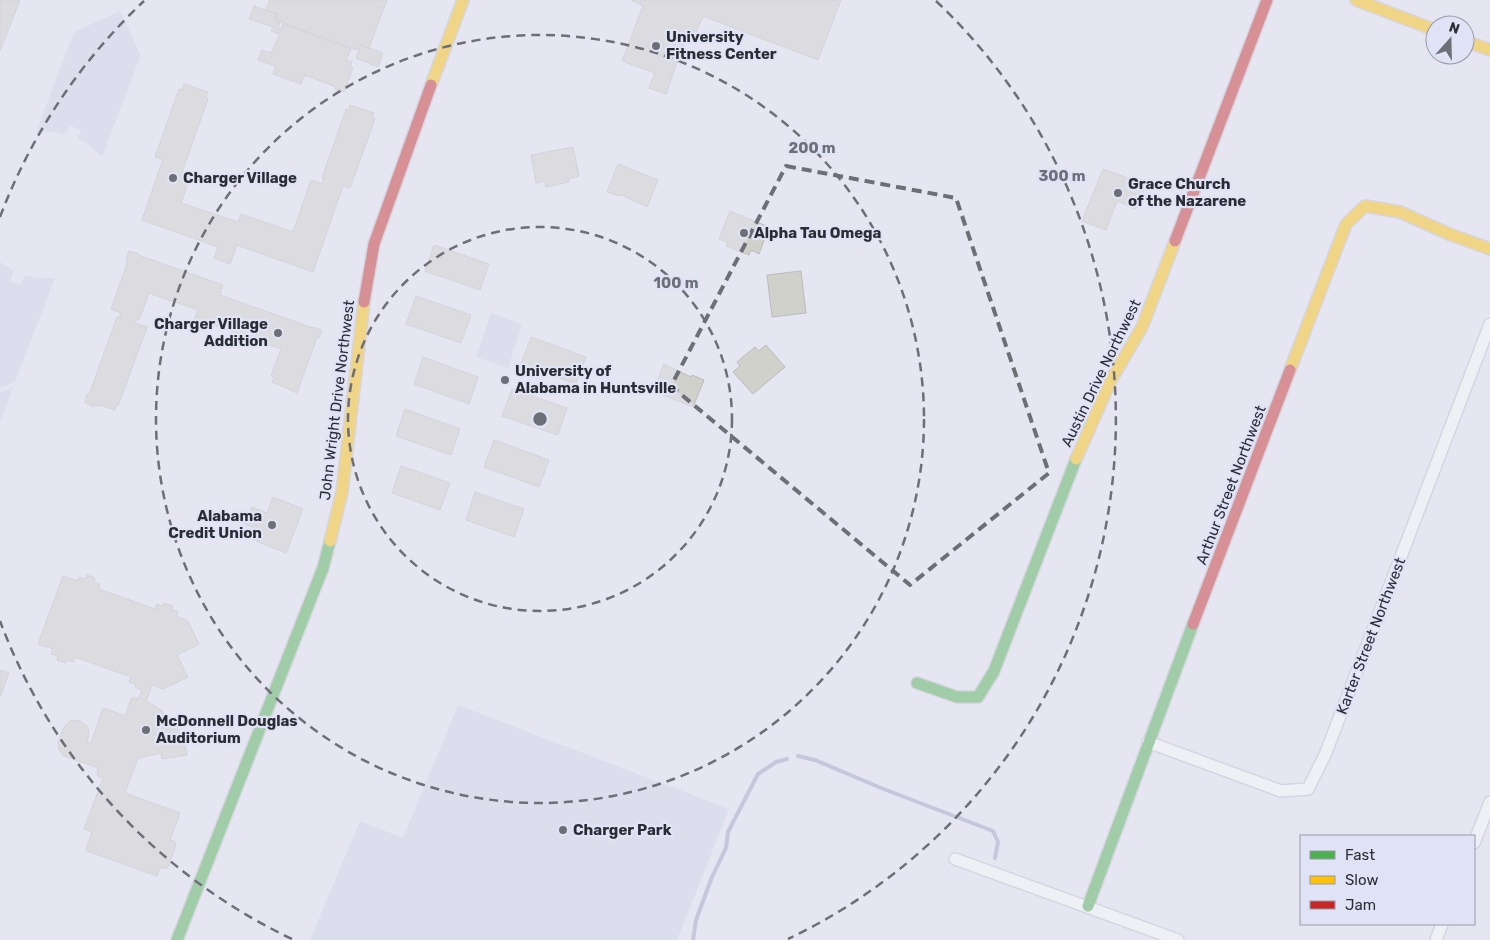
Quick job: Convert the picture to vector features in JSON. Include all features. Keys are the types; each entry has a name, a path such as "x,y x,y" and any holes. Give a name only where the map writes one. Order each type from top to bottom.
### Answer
{"street":[{"name":"John Wright Drive Northwest","path":"177,940 323,568 342,492 361,317 374,244 462,0"},
{"name":"Austin Drive Northwest","path":"917,683 957,697 978,697 994,671 1082,445 1111,380 1142,327 1268,0"},
{"path":"1356,0 1425,26"},
{"path":"1475,45 1490,50"},
{"name":"Arthur Street Northwest","path":"1088,906 1148,742 1346,224 1365,206 1400,212 1490,250"},
{"name":"Karter Street Northwest","path":"1148,742 1281,791 1308,789 1328,746 1490,324"},
{"path":"1475,840 1490,802"},
{"path":"955,859 1178,940"},
{"path":"1436,940 1442,925"}],"highlighted area":[{"path":"786,166 956,198 1049,473 910,585 671,386"}],"shaded area":[{"path":"120,11 140,57 102,157 86,143 78,139 81,130 70,126 66,135 57,132 36,132 74,32"},
{"path":"0,262 14,271 10,281 21,285 25,275 37,278 55,278 15,382 0,388"},
{"path":"491,313 522,324 508,368 476,357"},
{"path":"13,387 0,423 0,393"},
{"name":"Charger Park","path":"458,705 729,809 677,940 310,940 360,821 403,838"}],"building":[{"path":"0,0 20,0 0,51"},
{"path":"270,0 387,0 369,48 359,44 357,50 275,20 277,14 266,10"},
{"name":"University Fitness Center","path":"631,0 841,0 818,60 703,16 693,40 687,38 666,94 649,88 655,73 622,61 643,6"},
{"path":"254,6 277,14 275,20 280,22 278,28 281,29 283,24 351,49 346,60 352,62 350,67 353,68 344,92 305,75 301,84 273,74 276,66 258,60 262,50 271,53 280,34 271,31 273,27 249,19"},
{"path":"361,45 383,53 378,67 356,58"},
{"name":"Charger Village","path":"184,84 208,92 206,98 208,99 182,172 191,175 181,203 238,222 241,214 293,232 311,180 322,184 324,179 322,178 346,109 348,110 350,105 374,113 372,118 375,119 350,188 343,186 313,272 237,245 230,264 214,258 218,247 142,220 163,159 155,157 179,89 182,90"},
{"path":"573,147 579,176 568,179 569,182 546,187 545,181 536,183 531,155"},
{"path":"618,164 658,180 647,207 620,194 619,196 607,192"},
{"name":"Grace Church of the Nazarene","path":"1103,169 1146,185 1136,209 1117,201 1106,230 1082,221"},
{"name":"Alpha Tau Omega","path":"730,211 769,227 759,254 751,250 749,255 726,246 728,242 719,239"},
{"path":"434,245 489,264 480,290 425,271"},
{"name":"Charger Village Addition","path":"129,251 223,285 220,295 322,330 319,338 317,337 297,393 272,382 274,377 271,376 281,349 203,321 201,327 193,324 198,310 149,293 139,320 137,319 135,323 147,327 118,406 116,405 115,410 99,405 94,407 85,403 117,317 119,318 121,313 111,309 128,261 126,260"},
{"path":"801,271 806,313 772,317 767,275"},
{"path":"416,296 471,315 461,343 406,324"},
{"path":"531,337 586,357 576,384 521,364"},
{"path":"766,345 785,367 753,394 733,372 740,366 737,362 755,347 759,351"},
{"path":"423,357 478,377 469,404 414,384"},
{"path":"664,364 691,377 692,375 704,380 693,407 653,391"},
{"path":"512,389 567,408 558,435 502,416"},
{"path":"405,409 460,429 451,455 396,436"},
{"path":"494,440 549,460 539,487 484,467"},
{"path":"401,466 450,483 440,510 392,493"},
{"path":"475,492 524,509 514,537 466,520"},
{"name":"Alabama Credit Union","path":"273,497 303,509 286,553 256,541 260,530 245,524 252,507 267,513"},
{"path":"87,575 95,578 94,582 100,584 99,589 155,609 157,604 163,606 164,603 173,606 172,609 178,612 176,616 188,621 199,644 177,655 188,677 163,689 152,685 146,701 161,710 174,723 183,738 187,755 162,759 161,753 138,758 125,793 180,813 170,840 174,841 176,845 168,867 164,869 161,867 157,876 87,851 92,832 84,829 103,778 98,776 98,768 64,756 59,750 58,742 64,727 71,720 80,721 88,727 89,736 87,741 91,743 103,708 125,716 131,699 134,697 138,699 142,690 135,687 136,684 129,682 131,677 75,657 73,662 67,660 66,663 57,660 58,656 51,654 53,649 38,644 63,576 78,581 79,577 85,579"},
{"path":"0,670 9,673 0,697"}],"waterway":[{"path":"798,756 815,760 881,788 993,831 998,842 995,858"},
{"path":"693,940 696,920 712,877 726,848 728,832 758,774 776,762 787,759"}],"traffic: fast":[{"path":"917,683 957,697 978,697 994,671 1076,459"},
{"path":"177,940 323,568 330,541"},
{"path":"1088,906 1193,624"}],"traffic: slow":[{"path":"431,85 463,0"},
{"path":"1356,0 1425,26"},
{"path":"1475,45 1490,50"},
{"path":"1290,370 1346,224 1365,206 1400,212 1449,234 1490,249"},
{"path":"1076,459 1111,380 1142,327 1175,241"},
{"path":"330,541 342,492 364,302"}],"traffic: jam":[{"path":"1175,241 1267,0"},
{"path":"364,302 374,244 431,85"},
{"path":"1193,624 1290,370"}],"place":[{"name":"University Fitness Center","path":"656,46"},
{"name":"Charger Village","path":"173,178"},
{"name":"Grace Church of the Nazarene","path":"1118,193"},
{"name":"Alpha Tau Omega","path":"744,233"},
{"name":"Charger Village Addition","path":"278,333"},
{"name":"University of Alabama in Huntsville","path":"505,380"},
{"name":"Alabama Credit Union","path":"272,525"},
{"name":"McDonnell Douglas Auditorium","path":"146,730"},
{"name":"Charger Park","path":"563,830"}]}
